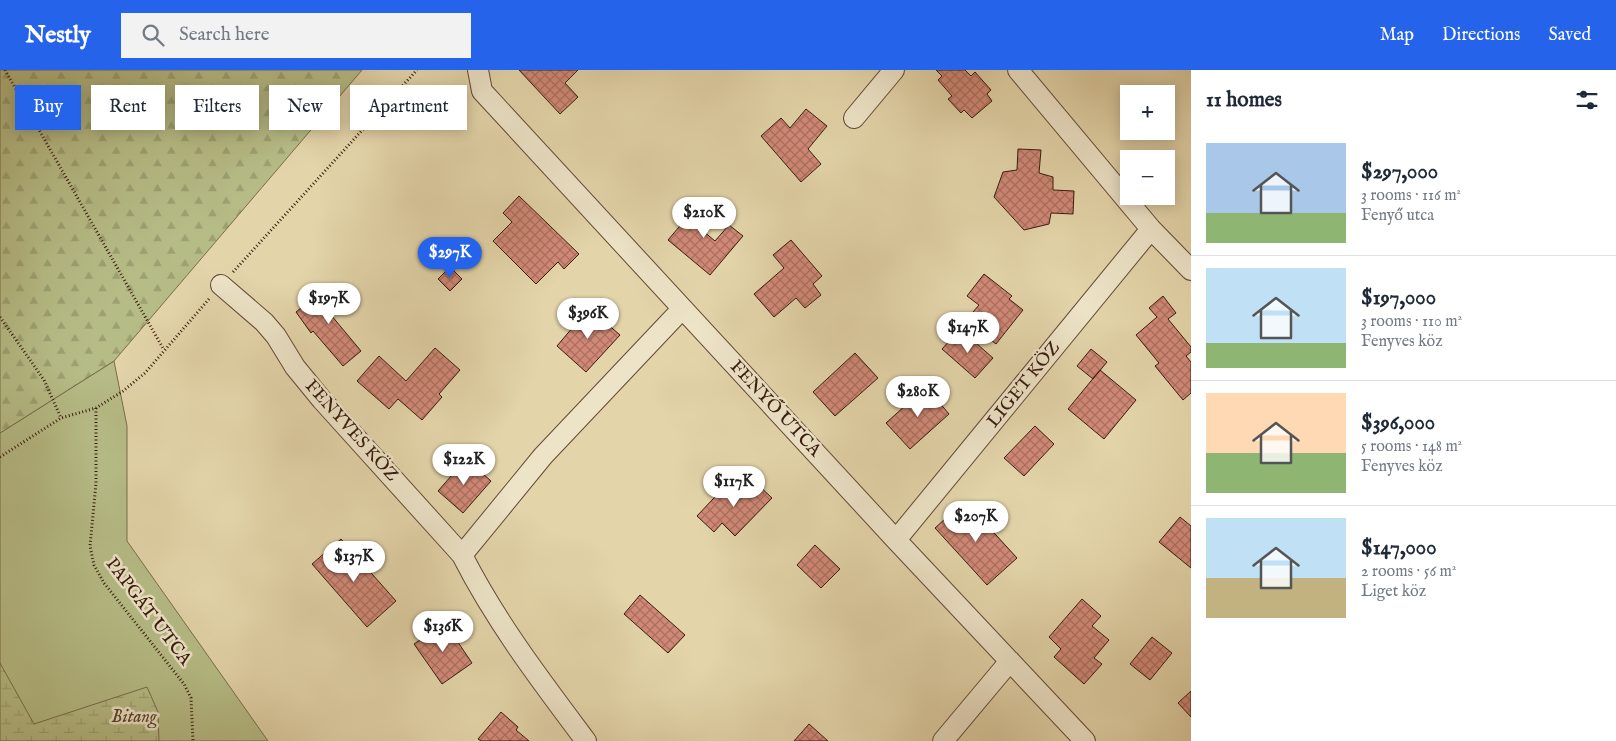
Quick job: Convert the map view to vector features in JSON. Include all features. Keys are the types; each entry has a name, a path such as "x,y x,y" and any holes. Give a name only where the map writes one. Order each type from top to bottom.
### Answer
{"street":[{"name":"FENYŐ UTCA","path":"478,70 482,91 896,540 1085,741"},
{"path":"854,118 894,70"},
{"path":"1018,70 1151,229 1190,269"},
{"name":"LIGET KÖZ","path":"896,540 1151,229"},
{"name":"FENYVES KÖZ","path":"221,285 264,322 276,336 295,367 316,393 462,555 482,594 517,648 586,741"},
{"path":"462,555 543,456 682,309"},
{"path":"943,741 1010,661"}],"path":[{"path":"5,70 164,350"},
{"path":"0,457 62,418 96,408 123,391 145,373 221,285 417,70"},
{"path":"0,317 44,380 62,418"},
{"name":"PAPGÁT UTCA","path":"96,408 96,483 90,546 94,566 104,583 184,684 191,698 193,741"}],"green space":[{"path":"0,70 362,70 340,96 340,85 269,85 269,130 311,130 114,361 0,433"},
{"path":"114,361 127,426 127,541 268,741 0,741 0,433"},
{"name":"Bitang","path":"0,663 34,724 147,687 158,712 159,741 0,741"}],"building":[{"path":"519,70 578,70 565,83 578,97 560,114"},
{"path":"936,70 965,70 971,76 975,72 991,90 987,94 992,101 972,118 964,110 961,113 948,99 952,96 938,80 942,76"},
{"path":"806,109 827,126 808,149 821,164 801,182 761,136 781,118 790,128"},
{"path":"1018,149 1041,150 1039,173 1053,177 1053,190 1074,191 1073,214 1051,213 1049,224 1024,230 994,197 1003,172 1017,170"},
{"path":"519,196 579,254 564,269 558,262 536,284 493,241 512,222 503,213"},
{"path":"701,201 717,214 703,231 715,241 729,225 743,236 710,275 668,240"},
{"path":"791,240 822,276 813,284 821,295 805,308 796,298 774,317 754,294 784,268 773,255"},
{"path":"450,267 462,279 450,291 438,279"},
{"path":"984,274 1012,296 1009,299 1023,310 996,344 966,320 979,305 967,296"},
{"path":"329,285 345,303 331,315 361,351 343,366 313,331 311,333 296,312"},
{"path":"1163,296 1176,313 1168,319 1191,347 1191,352 1186,356 1191,362 1191,393 1183,400 1155,366 1159,363 1136,335 1157,317 1149,308"},
{"path":"590,309 620,335 586,372 557,346 573,327 570,324 579,314 583,317"},
{"path":"960,329 993,358 975,378 942,349"},
{"path":"435,348 460,370 439,394 442,397 422,420 398,399 389,409 357,381 379,356 406,381"},
{"path":"1091,349 1107,362 1093,379 1077,366"},
{"path":"855,353 878,378 835,416 813,392"},
{"path":"1100,370 1136,400 1104,439 1068,409"},
{"path":"926,387 949,414 910,449 886,423"},
{"path":"1035,426 1054,444 1024,476 1004,458"},
{"path":"466,459 491,481 463,513 438,491"},
{"path":"754,481 772,498 735,536 722,523 714,532 697,516 728,483 740,495"},
{"path":"965,501 1017,558 987,585 935,528"},
{"path":"1180,517 1191,526 1191,568 1159,542"},
{"path":"341,539 396,601 367,627 312,564"},
{"path":"815,545 840,569 821,588 797,565"},
{"path":"640,595 685,635 668,653 624,614"},
{"path":"1082,599 1101,616 1092,626 1109,640 1094,658 1102,664 1084,684 1054,657 1061,649 1049,637"},
{"path":"445,623 472,663 442,684 414,644"},
{"path":"1152,637 1172,653 1150,680 1130,664"},
{"path":"1191,691 1191,717 1178,703"},
{"path":"501,712 518,727 516,730 529,741 481,741 478,739"},
{"path":"809,724 828,741 794,741"}]}
